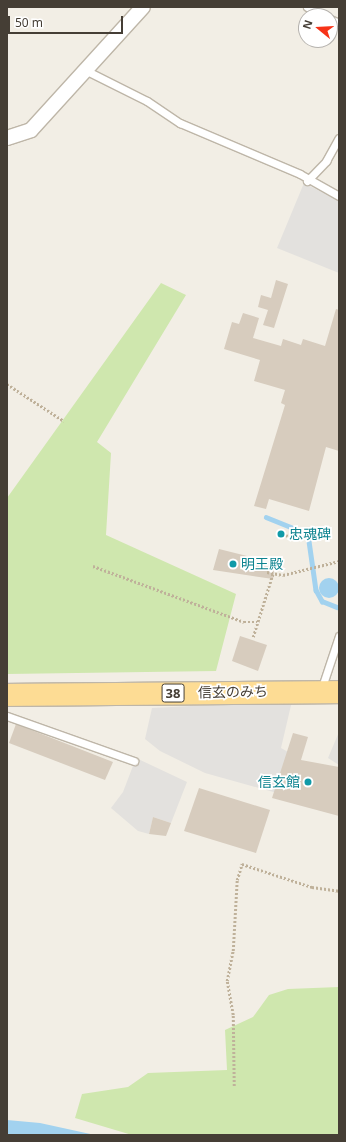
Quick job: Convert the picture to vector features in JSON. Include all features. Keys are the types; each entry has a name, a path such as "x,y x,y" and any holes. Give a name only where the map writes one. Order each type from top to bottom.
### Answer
{"main road":[{"name":"信玄のみち","path":"7,695 330,692"}],"street":[{"path":"7,138 31,130 143,7"}],"lane":[{"path":"85,70 147,101 180,123 339,196"},
{"path":"308,181 326,161 339,138"},
{"path":"330,692 339,636"},
{"path":"7,716 134,762"}],"path":[{"path":"7,384 64,421"},
{"path":"267,572 283,575 339,561"},
{"path":"93,566 244,622 257,622"},
{"path":"253,637 273,573"},
{"path":"234,1086 234,1015 227,981 233,951 237,880 242,864 312,886 339,891"}],"green space":[{"path":"161,283 186,295 97,442 111,453 106,535 236,594 216,671 7,674 7,498"},
{"path":"339,987 339,1135 132,1135 75,1118 82,1094 128,1087 148,1073 227,1070 225,1030 253,1017 269,995 288,989"}],"shaded area":[{"path":"304,183 339,201 339,273 277,248"},
{"path":"292,701 281,748 290,753 277,793 205,773 160,751 145,739 152,708"},
{"path":"339,732 339,765 328,758"},
{"path":"136,758 187,782 171,823 153,817 149,834 138,831 111,808 123,792"}],"water":[{"path":"329,578 336,581 339,588 336,595 329,598 322,595 319,588 322,581"},
{"path":"7,1120 40,1123 95,1135 7,1135"}],"building":[{"path":"276,280 288,284 274,328 263,325 268,310 258,307 261,295 271,298"},
{"path":"336,309 339,310 339,451 326,447 309,511 269,499 266,509 254,506 285,405 281,403 285,390 254,381 260,360 224,349 232,322 239,324 243,313 259,318 253,338 281,346 283,339 301,345 303,339 325,346"},
{"name":"明王殿","path":"219,549 251,557 252,562 275,568 273,579 213,570"},
{"path":"240,636 267,645 258,671 232,661"},
{"path":"16,724 113,762 105,780 9,743"},
{"name":"信玄館","path":"293,733 308,737 301,760 339,767 339,816 272,798"},
{"path":"199,788 270,810 256,853 184,831"},
{"path":"153,817 171,823 166,836 149,834"}],"waterway":[{"path":"266,517 308,534 316,590 322,601 337,607"}],"place":[{"name":"忠魂碑","path":"281,534"},
{"name":"明王殿","path":"233,564"},
{"name":"信玄館","path":"308,782"}]}
